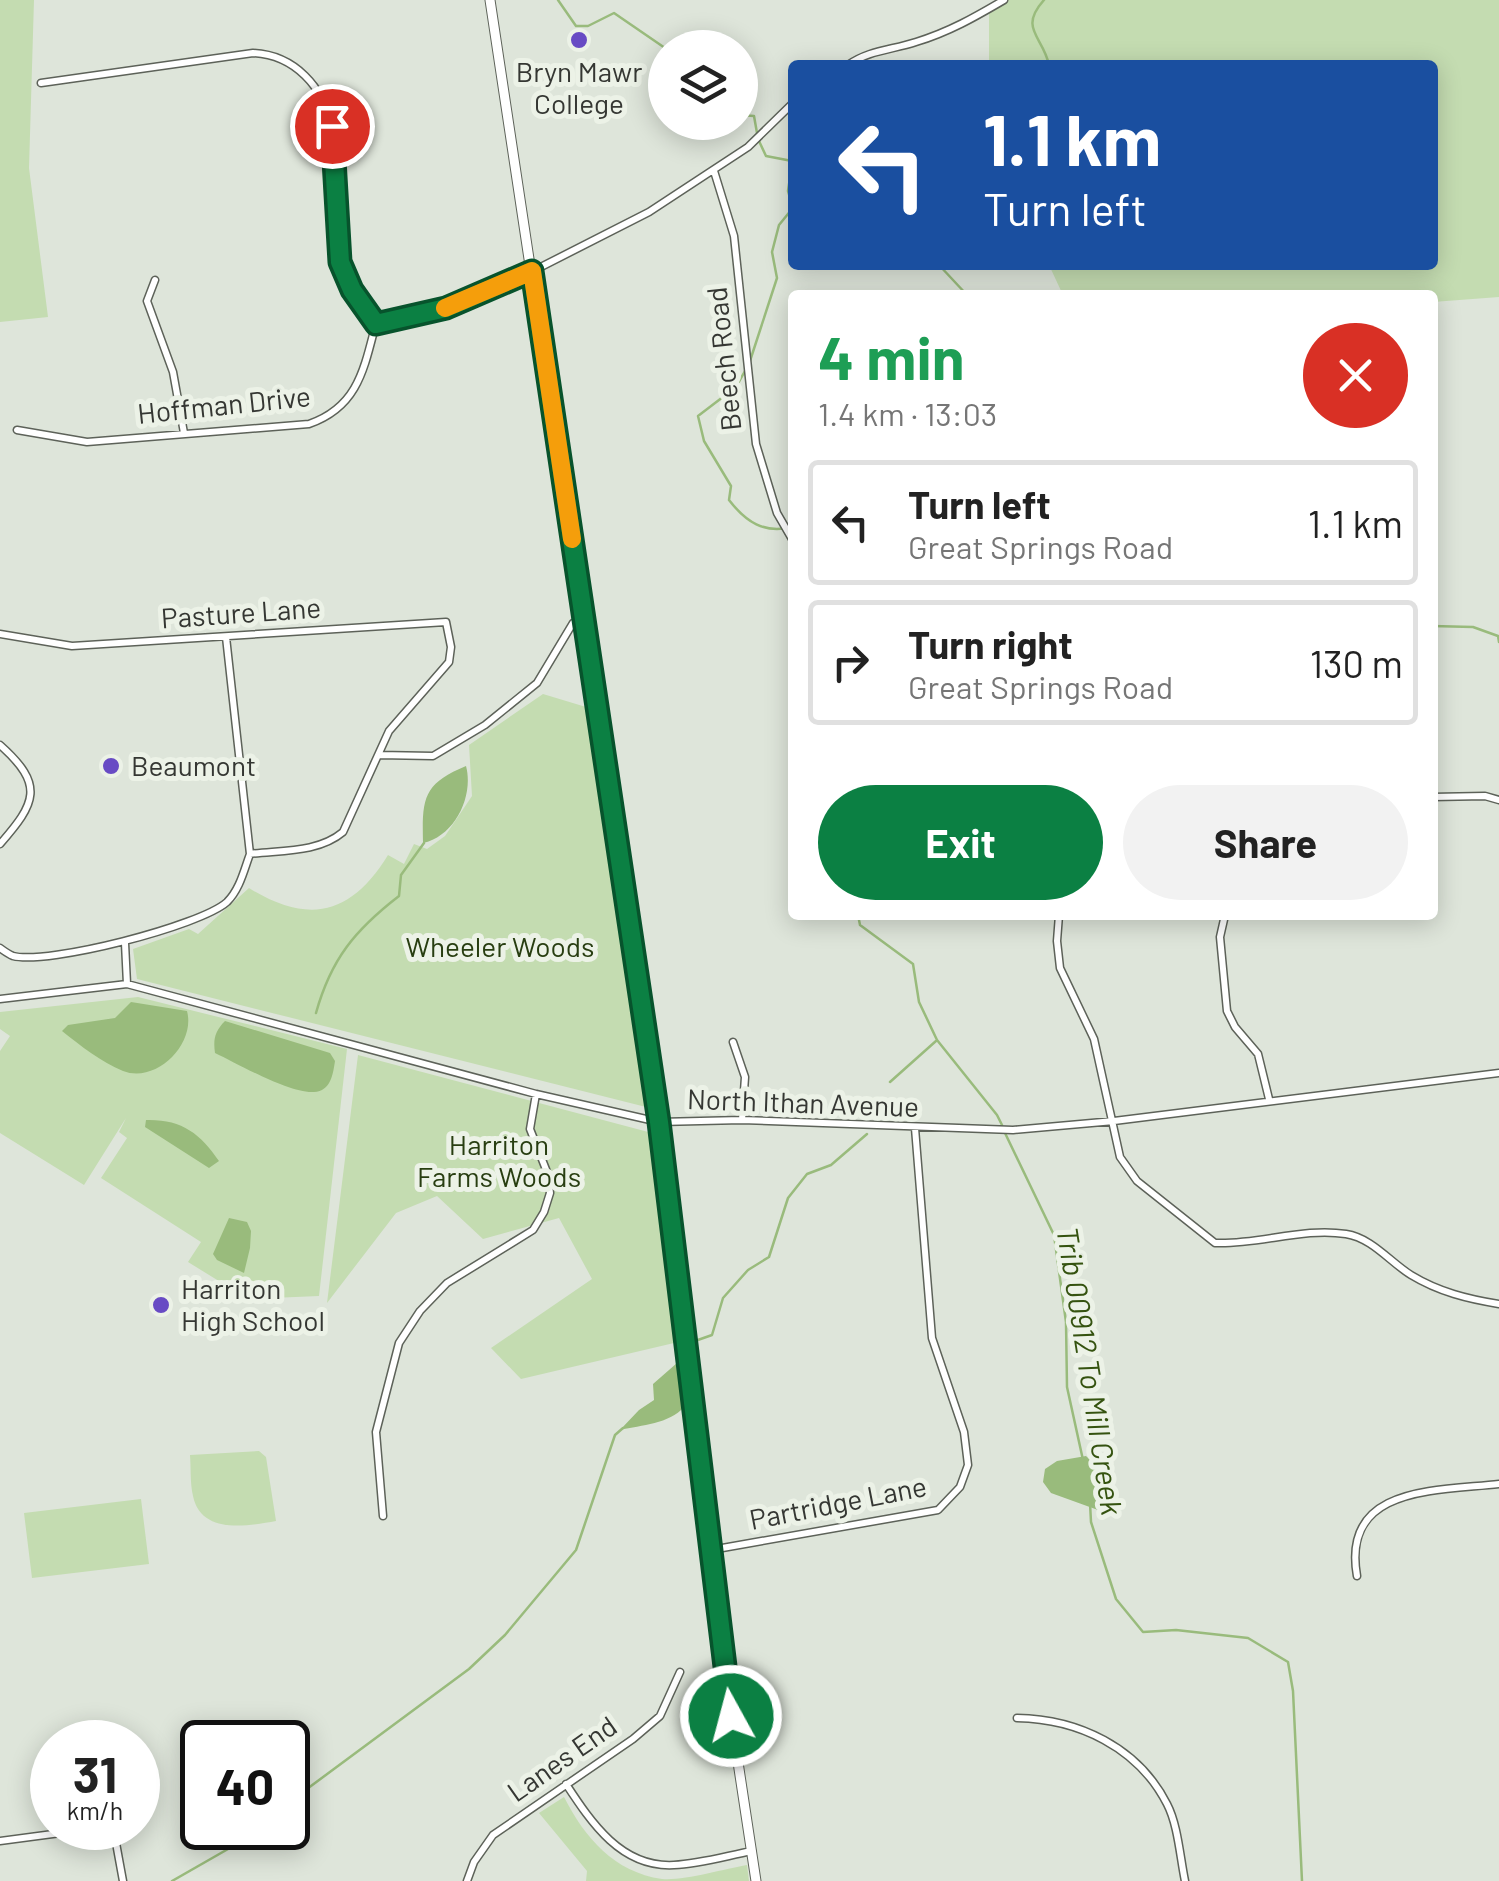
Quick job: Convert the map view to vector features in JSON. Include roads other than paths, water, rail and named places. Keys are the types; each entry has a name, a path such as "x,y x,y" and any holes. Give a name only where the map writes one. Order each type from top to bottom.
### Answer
{"street":[{"path":"490,0 659,1122 710,1550 756,1881"},
{"path":"855,60 864,54 966,24 988,5 1004,0"},
{"path":"41,83 253,52 269,53 303,73 326,104 332,126 340,262 352,290 376,324 446,308 532,271 649,212 748,147 788,108"},
{"name":"Beech Road","path":"714,171 734,236 756,444 777,513 788,531"},
{"path":"154,280 147,301 179,394 184,433"},
{"name":"Hoffman Drive","path":"17,430 87,442 309,424 337,410 353,393 376,324"},
{"path":"250,854 315,847 333,840 343,832 379,755 433,756 485,724 536,683 572,623 584,620"},
{"name":"Pasture Lane","path":"0,634 72,646 446,622 450,662 389,731 379,755"},
{"path":"0,948 10,956 33,957 125,943 226,903 240,882 250,854 226,638"},
{"path":"0,745 17,760 32,784 26,815 0,844"},
{"path":"1438,797 1484,796 1499,800"},
{"path":"1059,920 1056,941 1060,968 1094,1039 1114,1121 1113,1131 1127,1169 1215,1243 1310,1233 1348,1234 1368,1242 1436,1289 1499,1304"},
{"path":"1225,920 1220,937 1227,1010 1235,1027 1258,1054 1270,1099"},
{"path":"125,943 127,984"},
{"name":"North Ithan Avenue","path":"0,999 127,984 536,1094 659,1122 742,1120 1012,1130 1114,1121 1499,1072"},
{"path":"733,1042 745,1076 742,1120"},
{"path":"382,1516 376,1432 398,1344 420,1310 447,1283 533,1230 544,1212 550,1193 548,1172 530,1129 536,1094"},
{"name":"Partridge Lane","path":"710,1550 938,1510 960,1487 968,1465 964,1432 932,1338 915,1128"},
{"path":"1357,1576 1359,1534 1380,1505 1404,1495 1499,1484"},
{"name":"Lanes End","path":"467,1881 492,1835 633,1739 660,1716 680,1672"},
{"path":"1018,1718 1076,1725 1128,1756 1150,1777 1169,1806 1184,1881"},
{"path":"566,1784 606,1839 635,1857 670,1866 752,1851"},
{"path":"0,1841 30,1837"},
{"path":"116,1850 123,1881"}],"waterway":[{"path":"558,0 576,26 588,26 614,13 648,36"},
{"path":"1044,0 1033,18 1033,26 1048,60"},
{"path":"759,141 766,156 788,160"},
{"name":"Trib 00912 To Mill Creek","path":"749,364 777,278 772,252 779,225 788,214"},
{"path":"944,270 962,290"},
{"name":"Trib 00912 To Mill Creek","path":"745,371 736,387 698,416 704,441 731,486 729,500 742,514 764,527 788,528"},
{"path":"1438,626 1473,627 1498,636 1499,642"},
{"path":"316,1013 337,961 357,934 399,896 401,875 424,843"},
{"name":"Trib 00912 To Mill Creek","path":"859,920 860,925 913,964 919,1002 937,1040 1002,1125"},
{"path":"890,1082 936,1041"},
{"path":"870,1117 867,1105 871,1103"},
{"name":"Trib 00912 To Mill Creek","path":"1005,1133 1054,1235 1066,1322 1067,1387 1083,1460"},
{"path":"695,1341 712,1335 723,1298 748,1270 769,1257 788,1198 807,1174 831,1165 867,1134"},
{"path":"310,1787 469,1669 505,1635 576,1550 615,1435 623,1428"},
{"name":"Trib 00912 To Mill Creek","path":"1090,1503 1091,1522 1116,1599 1143,1632 1176,1630 1248,1638 1288,1662 1293,1691 1302,1881"},
{"path":"172,1881 226,1850"}],"place":[{"name":"Bryn Mawr College","path":"579,40"},
{"name":"Beaumont","path":"111,766"},
{"name":"Harriton High School","path":"161,1305"}],"park label":[{"name":"Wheeler Woods","path":"500,947"},
{"name":"Harriton Farms Woods","path":"499,1161"}]}
